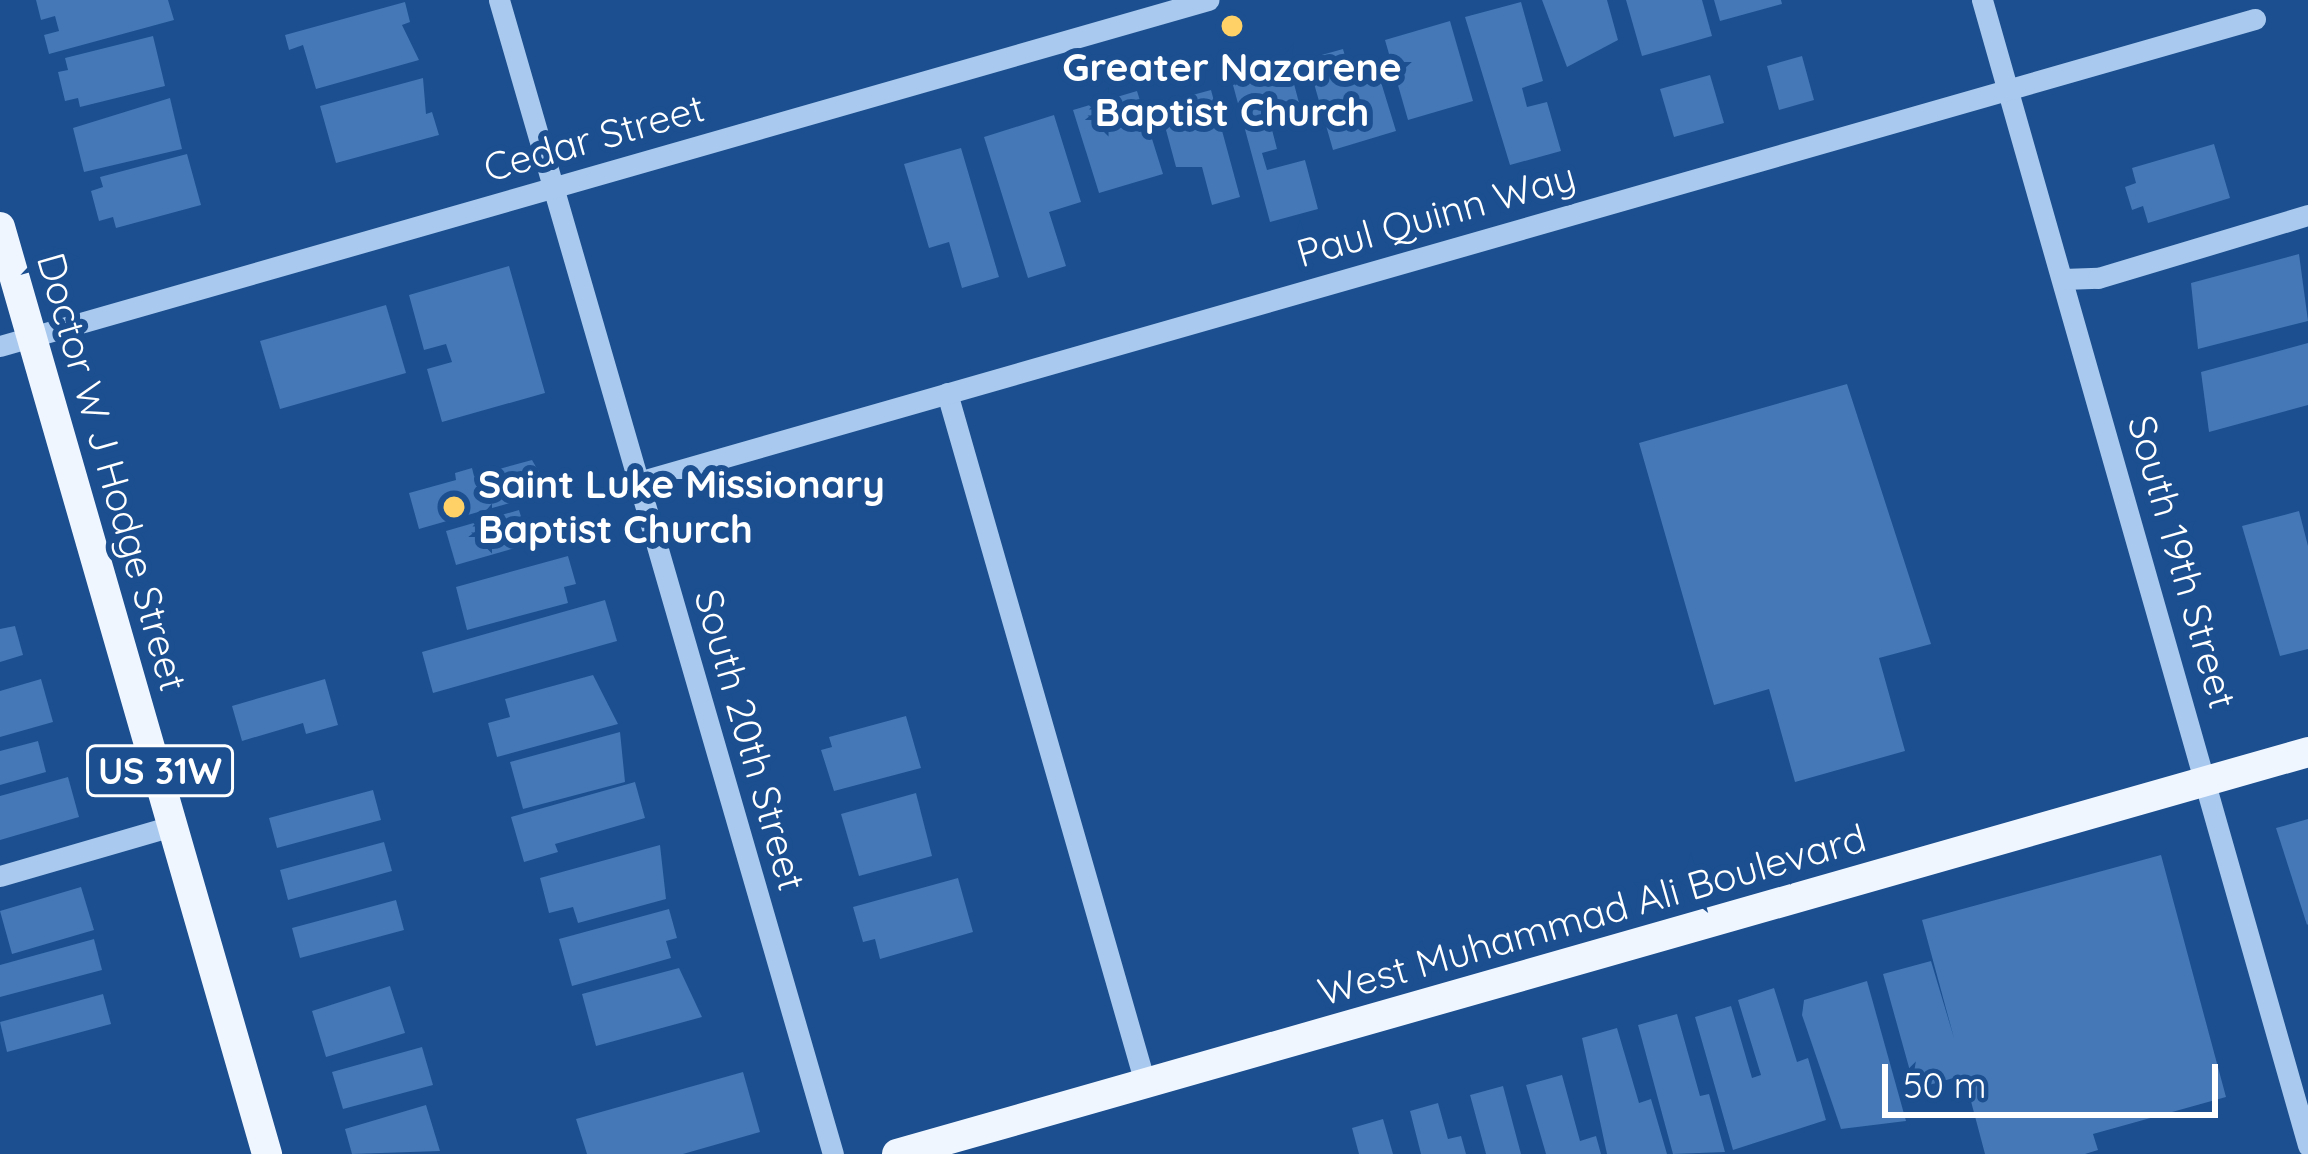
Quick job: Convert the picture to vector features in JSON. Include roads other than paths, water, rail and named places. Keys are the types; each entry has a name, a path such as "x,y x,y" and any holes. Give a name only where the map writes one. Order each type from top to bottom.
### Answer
{"main road":[{"name":"Doctor W J Hodge Street","path":"0,227 176,825 267,1154"},
{"name":"West Muhammad Ali Boulevard","path":"897,1154 2308,752"}],"street":[{"name":"South 20th Street","path":"499,0 832,1154"},
{"name":"Cedar Street","path":"0,346 1208,0"},
{"name":"South 19th Street","path":"1982,0 2308,1145"},
{"name":"Paul Quinn Way","path":"638,482 2255,19"},
{"path":"2062,279 2098,278 2308,215"},
{"path":"947,393 1145,1083"},
{"path":"0,876 176,825"}],"place":[{"name":"Greater Nazarene Baptist Church","path":"1232,26"},
{"name":"Saint Luke Missionary Baptist Church","path":"454,507"}]}
